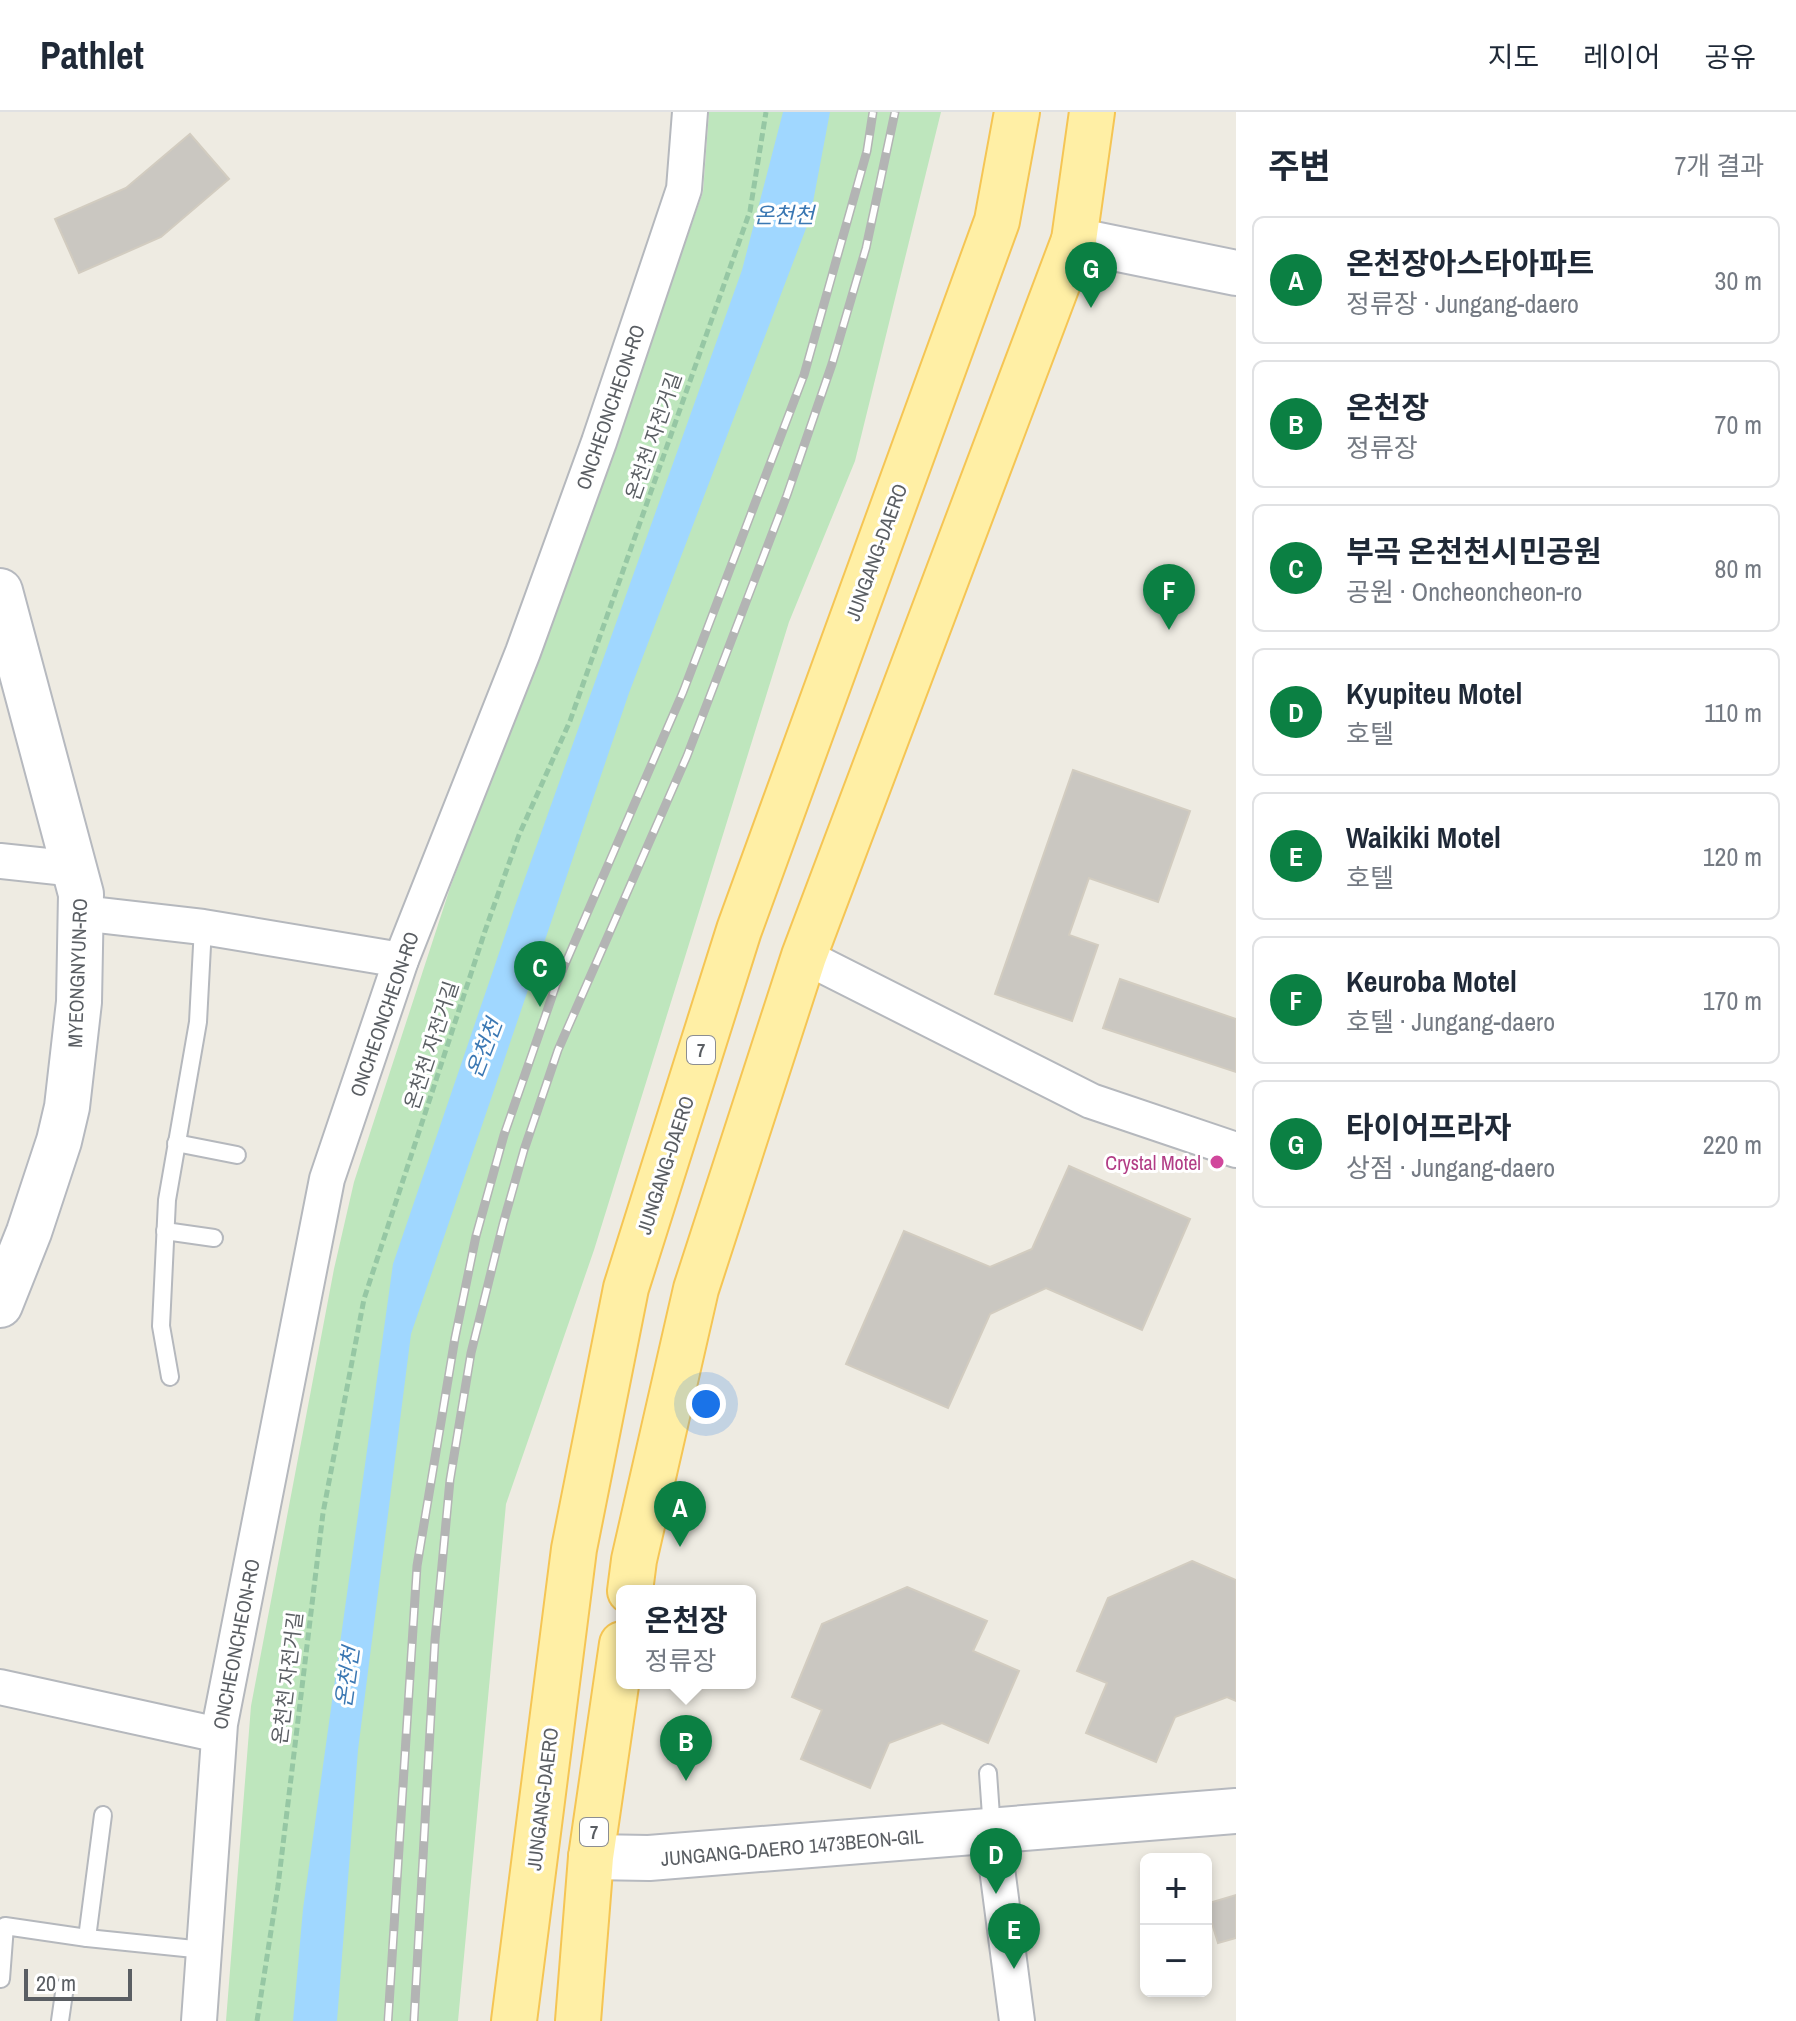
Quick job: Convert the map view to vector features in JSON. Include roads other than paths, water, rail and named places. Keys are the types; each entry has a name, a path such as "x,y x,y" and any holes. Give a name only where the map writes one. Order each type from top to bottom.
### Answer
{"main road":[{"name":"JUNGANG-DAERO","path":"514,2021 574,1549 626,1288 739,930 997,221 1017,112"},
{"path":"631,1585 696,1289 804,956 1074,240 1092,112"},
{"name":"7","path":"578,2021 591,1857 616,1685"}],"street":[{"name":"ONCHEONCHEON-RO","path":"199,2021 219,1735 327,1179 401,960 523,652 599,442 684,189 690,112"},
{"path":"1074,240 1236,273"},
{"name":"MYEONGNYUN-RO","path":"0,591 81,894 79,1002 67,1107 39,1201 2,1292"},
{"path":"0,861 76,869"},
{"path":"81,913 203,927 401,960"},
{"path":"804,956 1091,1101 1236,1150"},
{"path":"0,1687 219,1735"},
{"name":"JUNGANG-DAERO 1473BEON-GIL","path":"591,1857 649,1858 1236,1811"},
{"path":"992,1830 1017,2021"}],"lane":[{"path":"170,1377 161,1326 167,1200 198,1022 203,927"},
{"path":"176,1143 237,1155"},
{"path":"165,1231 214,1238"},
{"path":"988,1773 992,1830"},
{"path":"87,1938 103,1815"},
{"path":"1,1979 5,1926 204,1950"},
{"path":"60,2021 65,1986"}],"water":[{"name":"온천천","path":"783,112 830,112 810,218 629,693 411,1334 358,1750 337,2021 293,2021 303,1909 393,1264 515,906 742,270"}],"railway":[{"path":"388,2021 417,1566 455,1338 476,1236 504,1135 556,985 683,692 804,375 867,151 873,112"},
{"path":"414,2021 435,1640 450,1480 471,1353 503,1224 558,1050 687,756 787,495 832,364 866,248 895,112"}],"place":[{"name":"타이어프라자","path":"1091,308"},
{"name":"Keuroba Motel","path":"1169,630"},
{"name":"부곡 온천천시민공원","path":"540,1007"},
{"name":"Crystal Motel","path":"1217,1162"},
{"name":"온천장아스타아파트","path":"680,1547"},
{"name":"온천장","path":"686,1781"},
{"name":"Kyupiteu Motel","path":"996,1894"},
{"name":"Waikiki Motel","path":"1014,1969"}]}
